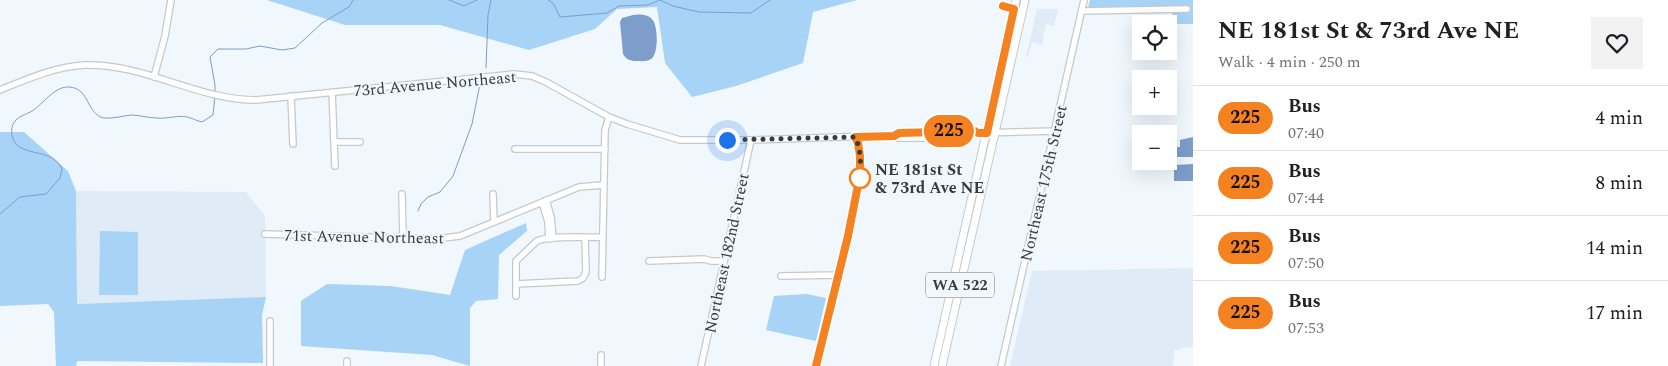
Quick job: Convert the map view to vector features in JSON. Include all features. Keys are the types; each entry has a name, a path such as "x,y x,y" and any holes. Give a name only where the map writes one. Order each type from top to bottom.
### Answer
{"main road":[{"name":"WA 522","path":"934,366 1016,0"},
{"name":"WA 522","path":"942,366 1025,0"}],"street":[{"path":"154,78 165,36 171,0"},
{"name":"Northeast 175th Street","path":"1001,366 1084,0"},
{"path":"1082,11 1187,9"},
{"name":"73rd Avenue Northeast","path":"0,90 50,71 86,65 125,70 220,97 241,100 500,74 523,74 546,82 609,117 639,129 680,140 894,136 899,133 975,131 978,133 1054,131"},
{"path":"332,92 335,166"},
{"path":"292,96 293,144"},
{"path":"602,278 605,130 609,117"},
{"path":"816,366 860,175 860,156 855,137"},
{"name":"Northeast 182nd Street","path":"702,366 751,140"},
{"path":"334,142 360,142"},
{"path":"515,149 605,149"},
{"name":"71st Avenue Northeast","path":"265,234 435,239 460,236 579,187 603,185"},
{"path":"402,194 403,238"},
{"path":"494,194 494,222"},
{"path":"544,201 551,217 551,238"},
{"path":"516,296 516,260 537,241 551,238 602,237"},
{"path":"516,284 578,281 583,278 586,272 585,238"},
{"path":"649,261 704,259 724,261"},
{"path":"781,276 838,275"},
{"path":"270,321 270,366"},
{"path":"601,355 601,366"}],"shaded area":[{"path":"267,0 857,0 813,12 803,63 736,86 692,97 665,63 657,7 617,9 595,29 529,50 440,25 345,25"},
{"path":"1090,0 1193,0 1193,24 1177,24 1177,15 1172,15 1172,8 1088,8"},
{"path":"1037,9 1058,9 1054,26 1046,24 1042,45 1032,42 1028,57 1026,57"},
{"path":"633,15 650,17 656,27 654,56 648,61 632,61 623,54 620,22 622,18"},
{"path":"0,132 24,132 68,171 76,191 77,304 266,297 262,315 263,363 77,361 76,366 56,366 54,312 48,304 0,306"},
{"path":"1193,137 1193,157 1177,157 1177,147 1180,147 1180,140"},
{"path":"1193,164 1193,181 1174,181 1174,170 1177,170 1177,165"},
{"path":"76,191 246,192 265,216 266,297 77,304"},
{"path":"526,223 527,231 499,255 498,299 476,301 470,308 470,366 432,355 301,346 301,301 327,284 391,286 450,295 465,250"},
{"path":"100,231 138,232 138,295 99,295"},
{"path":"1193,268 1193,347 1174,350 1173,366 1010,366 1032,271"},
{"path":"807,294 826,298 816,341 766,330 774,296"}],"waterway":[{"path":"215,92 210,57 218,49 246,49 260,46 282,50 295,48 322,23 349,7 353,0"},
{"path":"449,0 464,6 477,0"},
{"path":"486,68 488,15 491,0"},
{"path":"548,0 553,3 560,17 607,13 619,6 648,5 660,0 673,6 699,12 751,13 770,0"},
{"path":"418,211 421,204 428,197 440,192 453,176 472,124 480,84"},
{"path":"0,214 20,197 46,194 60,178 62,169 57,162 43,154 20,147 15,143 12,135 13,124 17,119 33,111 59,89 64,87 76,88 85,96 94,112 104,118 131,115 150,118 189,117 202,122 213,115 215,96"}],"bus line":[{"name":"225","path":"816,366 848,236 860,175 860,156 855,137 894,136 899,133 975,131 987,133 1014,9 1003,6"}],"place":[{"name":"NE 181st St & 73rd Ave NE","path":"860,178"}],"route":[{"path":"727,140 855,137 860,156 860,178"}]}
